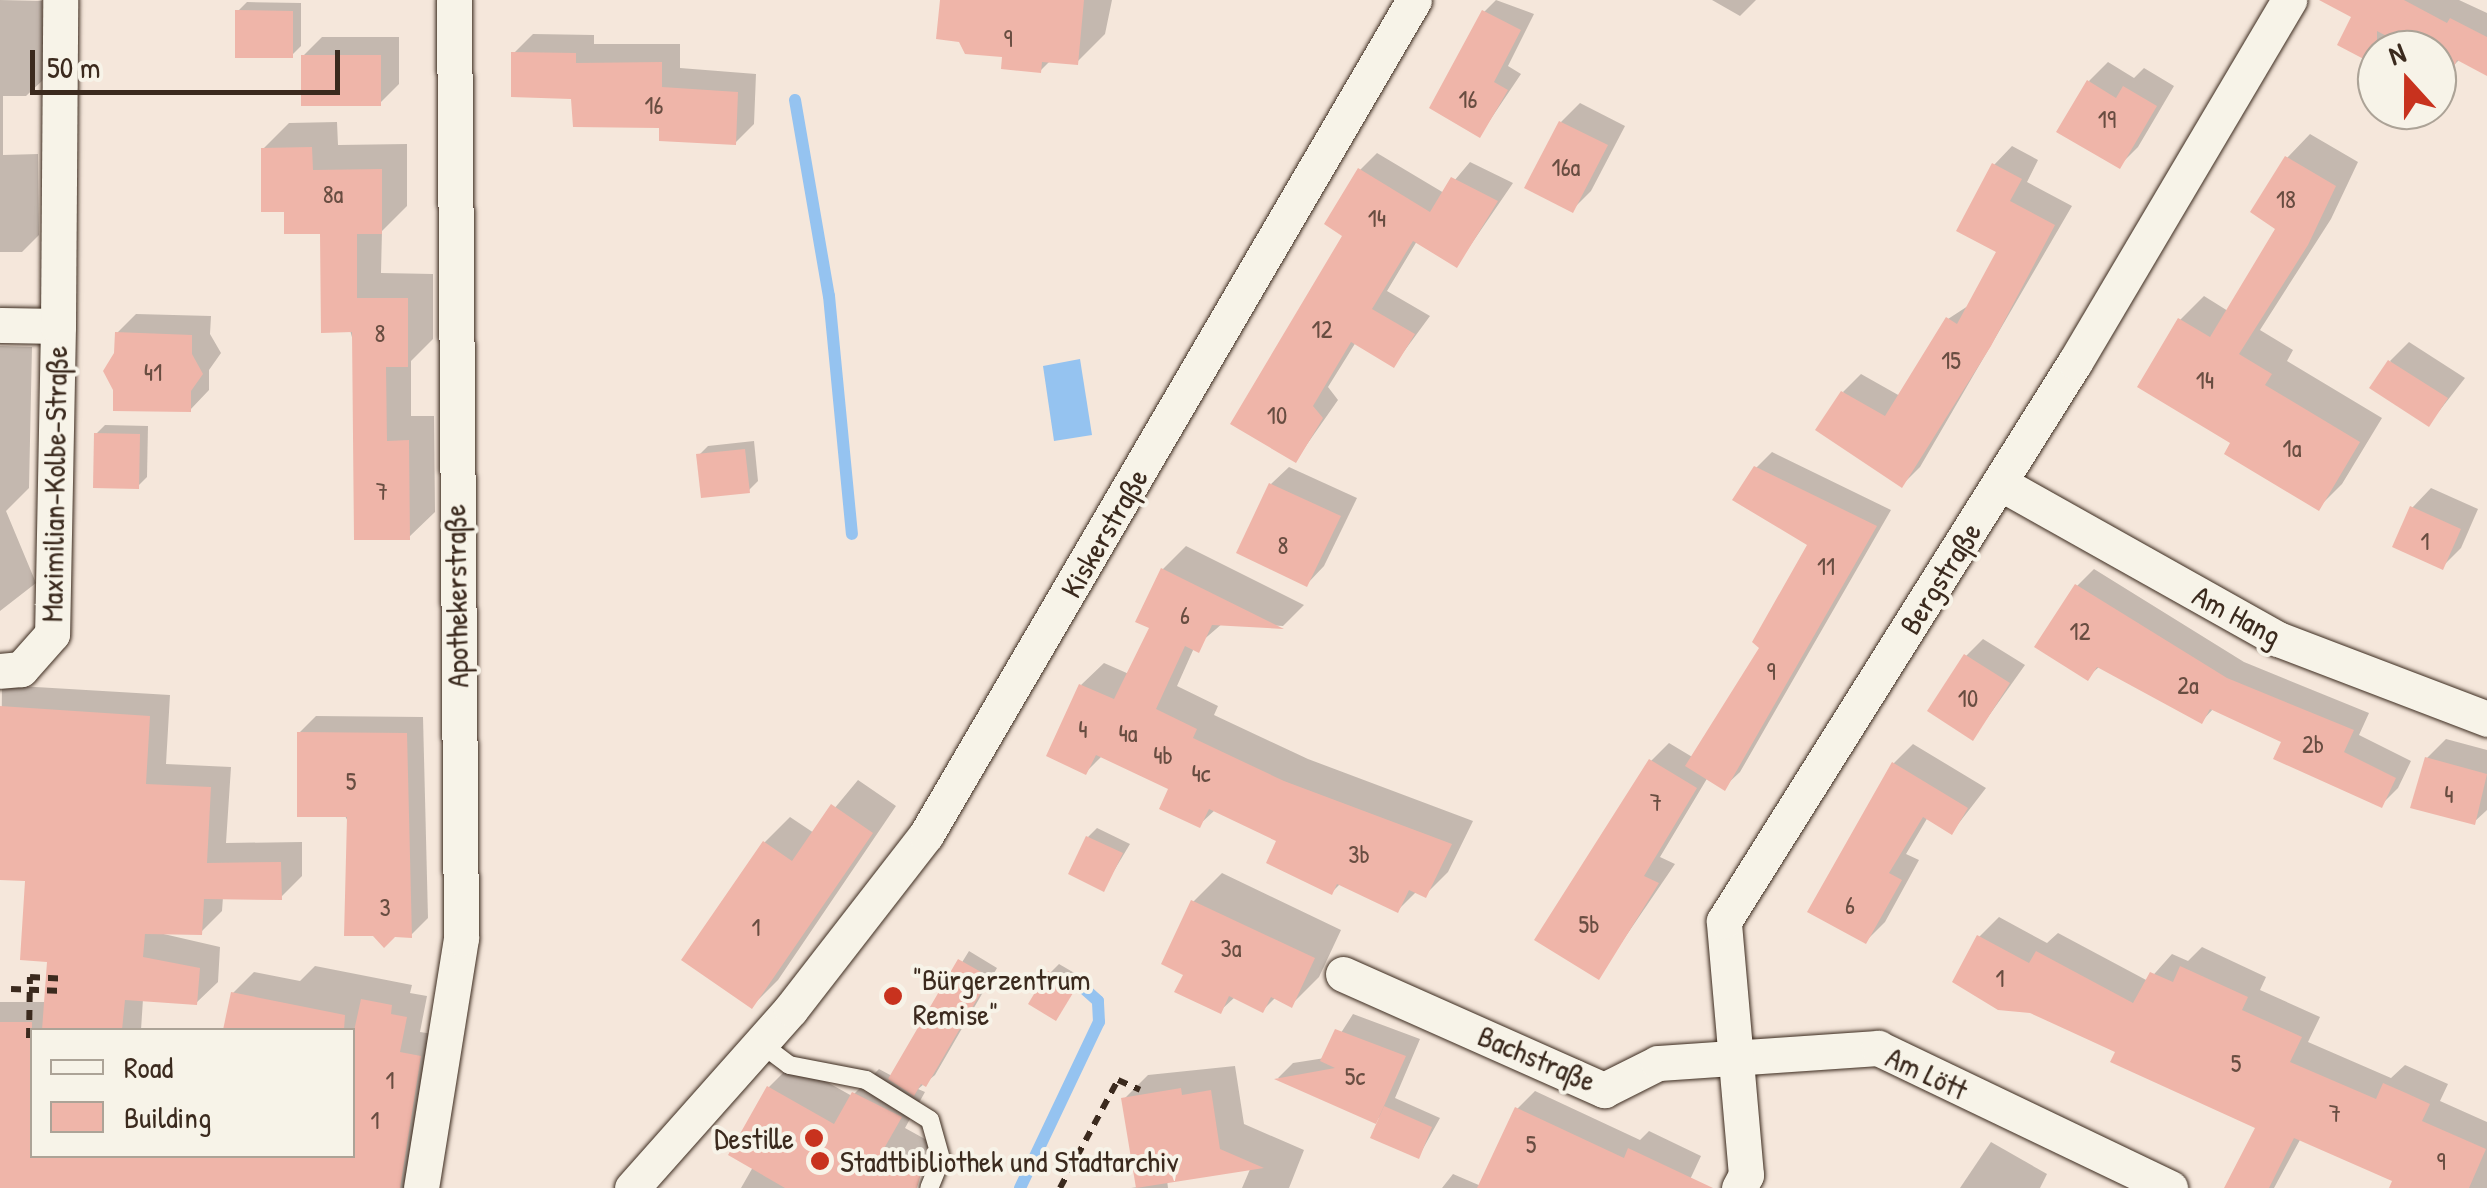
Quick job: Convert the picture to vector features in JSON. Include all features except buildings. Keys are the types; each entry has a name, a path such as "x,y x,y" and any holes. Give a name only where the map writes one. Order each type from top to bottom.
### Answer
{"street":[{"name":"Maximilian-Kolbe-Straße","path":"0,671 21,669 52,634 60,0"},
{"name":"Apothekerstraße","path":"421,1188 461,938 454,0"},
{"name":"Kiskerstraße","path":"632,1188 760,1043 926,835 1414,0"},
{"name":"Bergstraße","path":"1739,1188 1746,1175 1724,920 2000,483 2289,0"},
{"name":"Maximilian-Kolbe-Straße","path":"0,325 58,326"},
{"name":"Am Hang","path":"2000,483 2278,639 2487,720"},
{"name":"Bachstraße","path":"1343,974 1604,1090 1658,1063 1736,1056"},
{"name":"Am Lött","path":"1736,1056 1878,1048 2097,1173 2170,1188"}],"lane":[{"path":"760,1043 790,1065 866,1080 930,1120 941,1159 929,1188"}],"path":[{"path":"29,1038 30,977 64,979"},
{"path":"11,989 63,991"},
{"path":"1060,1188 1118,1080 1140,1090"}],"water":[{"path":"1080,359 1092,435 1054,441 1043,366"}],"waterway":[{"path":"795,100 829,296 852,534"},
{"path":"1020,1188 1099,1022 1098,1001 1078,983"}],"place":[{"name":"\"Bürgerzentrum Remise\"","path":"893,996"},
{"name":"Destille","path":"814,1138"},
{"name":"Stadtbibliothek und Stadtarchiv","path":"820,1161"}]}
